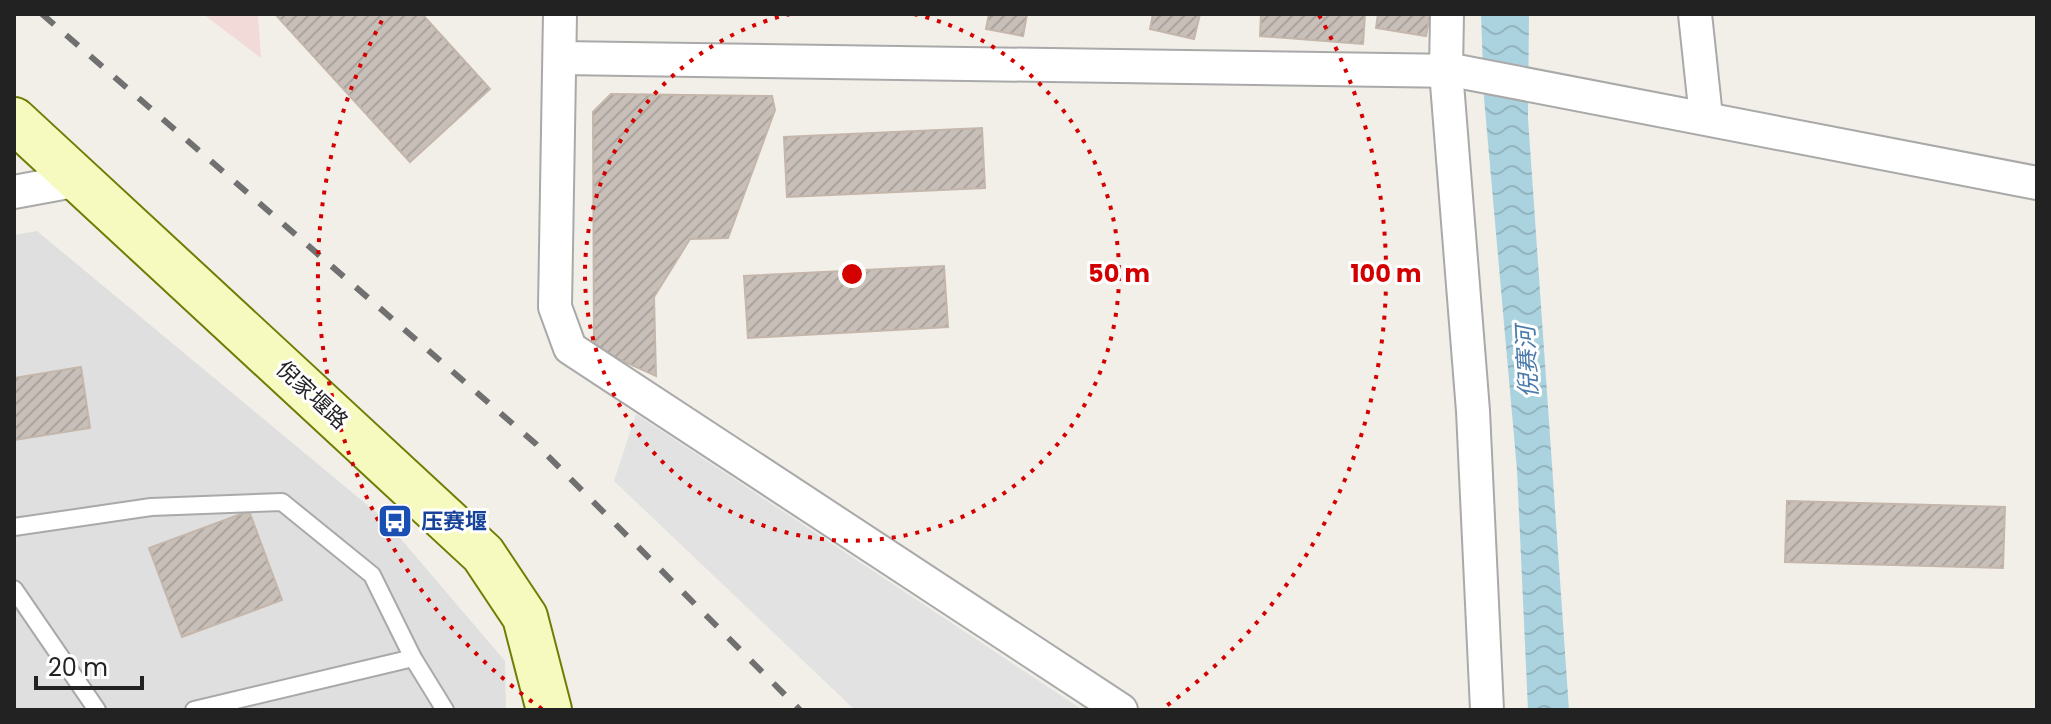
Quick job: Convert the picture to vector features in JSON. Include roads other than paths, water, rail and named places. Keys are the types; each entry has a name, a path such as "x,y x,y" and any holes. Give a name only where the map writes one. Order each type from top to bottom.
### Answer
{"main road":[{"name":"倪家堰路","path":"14,120 483,554 525,617 551,706"}],"street":[{"path":"560,14 555,307 570,348 1121,710"},
{"path":"1447,14 1473,411 1487,710"},
{"path":"1695,14 1706,117"},
{"path":"560,58 1451,71 1706,117 2037,183"},
{"path":"14,192 79,180"}],"lane":[{"path":"14,527 151,507 282,502 372,575 413,658 445,710"},
{"path":"14,589 97,710"},
{"path":"194,710 413,658"}],"water":[{"name":"倪赛河","path":"1481,14 1529,14 1528,118 1569,710 1528,710 1517,470 1484,98"}],"railway":[{"path":"42,14 536,444 800,710"}],"place":[{"name":"压赛堰","path":"395,521"}]}
